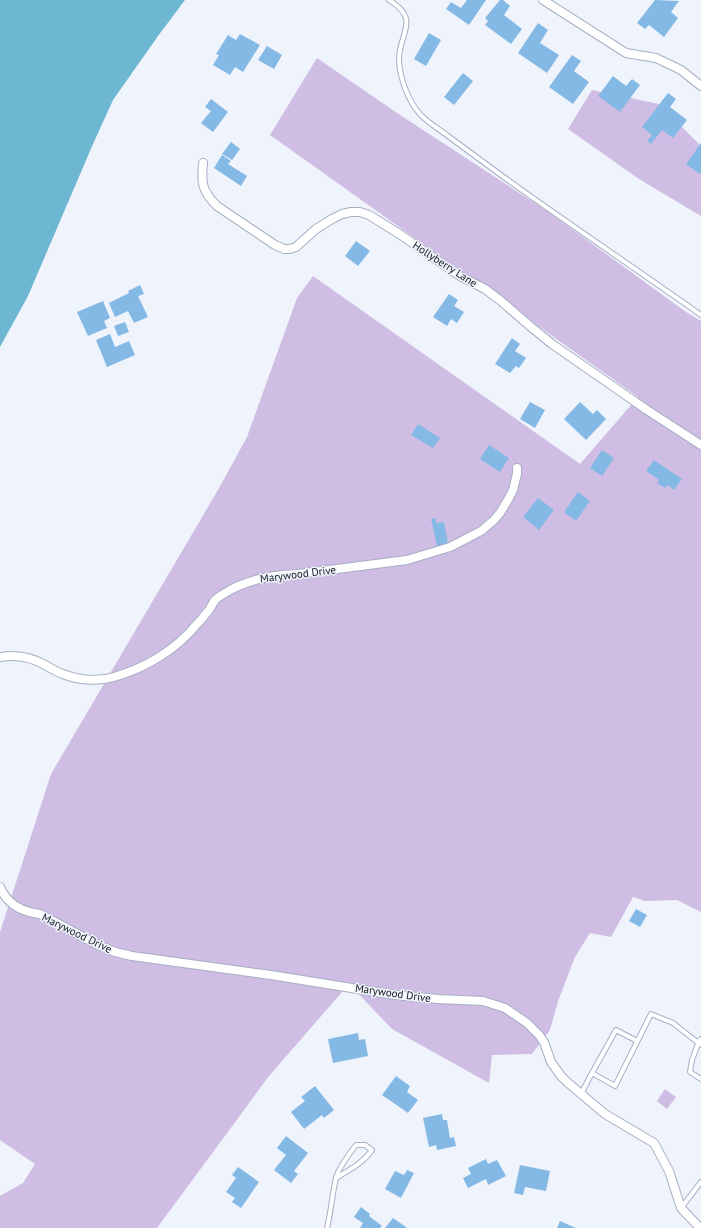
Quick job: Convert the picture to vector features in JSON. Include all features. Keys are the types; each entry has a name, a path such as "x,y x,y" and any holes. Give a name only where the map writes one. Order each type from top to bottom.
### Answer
{"street":[{"path":"543,0 626,53 656,58 681,70 701,86"},
{"name":"Hollyberry Lane","path":"203,163 202,184 209,198 217,206 275,245 284,249 296,247 316,229 342,214 356,212 369,215 401,235 460,276 501,301 525,323 552,344 647,410 701,445"},
{"name":"Marywood Drive","path":"0,657 26,657 62,674 87,680 105,679 120,675 140,667 170,650 196,626 216,599 230,590 246,583 263,577 280,574 298,574 407,560 450,547 473,535 491,523 505,506 513,490 517,468"},
{"name":"Marywood Drive","path":"0,887 3,894 9,901 23,910 40,914 98,945 115,952 132,956 271,975 395,995 483,1001 505,1008 520,1017 534,1029 544,1042 547,1053 555,1069 567,1082 605,1114 654,1143 669,1171 681,1208 700,1228"}],"lane":[{"path":"389,0 397,5 406,16 406,31 400,49 399,60 406,90 420,114 459,145 523,191 701,315"},
{"path":"592,1073 615,1086 651,1014 673,1023 700,1042 692,1060 690,1072 701,1079"},
{"path":"581,1094 616,1030 637,1041"},
{"path":"327,1228 330,1217 333,1191 336,1178 337,1174 356,1145 365,1145 372,1150 361,1163 336,1178"},
{"path":"681,1208 701,1182"}],"shaded area":[{"path":"317,58 397,113 547,211 686,312 701,321 701,912 677,900 645,901 633,897 611,937 590,933 575,957 558,1001 550,1030 532,1054 492,1055 489,1083 392,1029 349,984 269,1076 157,1228 0,1228 0,1196 23,1183 35,1164 0,1140 0,932 51,774 218,490 247,437 297,298 313,276 580,464 638,397 270,135"},
{"path":"592,90 659,104 701,146 701,216 639,179 568,129"},
{"path":"665,1089 676,1097 667,1109 657,1101"}],"water":[{"path":"0,0 185,0 113,100 28,296 0,347"}],"building":[{"path":"467,0 486,0 469,25 446,9 451,2 461,8"},
{"path":"500,0 503,0 510,6 504,15 522,29 511,44 485,25 488,21 485,18"},
{"path":"655,0 679,1 671,12 678,18 664,37 649,25 645,29 637,23"},
{"path":"538,23 548,30 540,43 559,55 547,73 518,53"},
{"path":"429,33 441,40 426,66 414,59"},
{"path":"240,34 260,45 243,72 235,67 230,75 213,65 219,55 216,54 228,35 236,40"},
{"path":"267,46 282,55 274,69 258,60"},
{"path":"572,55 581,61 574,71 589,82 573,104 549,87"},
{"path":"463,73 473,81 454,105 444,97"},
{"path":"613,76 626,86 632,79 640,85 620,112 598,96"},
{"path":"668,93 676,99 670,107 687,120 673,138 662,130 651,144 647,141 652,135 642,127"},
{"path":"211,99 228,112 213,132 201,123 211,111 205,107"},
{"path":"231,142 240,149 232,160 222,154"},
{"path":"701,143 701,172 700,174 686,164"},
{"path":"222,155 231,161 228,164 247,176 241,186 214,168"},
{"path":"356,241 370,251 358,266 345,256"},
{"path":"140,285 144,294 138,296 148,317 134,323 128,311 115,317 109,303 129,293 128,291"},
{"path":"449,294 458,300 454,306 464,312 457,323 451,319 447,326 433,317"},
{"path":"103,301 110,318 104,321 107,328 88,336 77,312"},
{"path":"125,322 129,332 118,336 114,326"},
{"path":"110,334 115,347 129,341 135,355 107,367 96,340"},
{"path":"512,338 520,344 515,351 526,358 519,368 516,366 510,373 495,364"},
{"path":"530,402 545,410 535,428 520,419"},
{"path":"580,402 593,414 597,410 606,419 586,440 564,419"},
{"path":"418,424 440,438 433,448 411,435"},
{"path":"489,445 509,458 500,472 480,459"},
{"path":"602,450 614,458 602,476 590,468"},
{"path":"654,460 682,479 674,490 667,485 665,488 657,483 659,480 646,471"},
{"path":"578,492 590,501 576,521 564,512"},
{"path":"538,498 554,510 539,530 523,517"},
{"path":"436,518 436,523 444,522 448,544 437,546 431,519"},
{"path":"636,909 647,915 640,927 629,921"},
{"path":"358,1033 359,1040 365,1039 368,1056 333,1063 328,1039"},
{"path":"396,1076 410,1086 407,1092 418,1100 408,1113 382,1095"},
{"path":"315,1086 334,1110 324,1118 322,1115 304,1129 291,1112 305,1101 301,1097"},
{"path":"442,1114 443,1120 447,1120 450,1138 454,1137 456,1146 437,1150 436,1145 429,1147 423,1118"},
{"path":"286,1136 308,1153 294,1171 298,1174 291,1183 274,1170 286,1155 277,1148"},
{"path":"486,1159 488,1164 497,1160 506,1176 488,1185 486,1179 468,1188 463,1178 471,1174 468,1168"},
{"path":"520,1165 550,1171 546,1191 525,1187 523,1195 514,1193"},
{"path":"238,1167 259,1182 241,1208 232,1202 235,1198 226,1192 236,1178 232,1175"},
{"path":"407,1170 414,1173 401,1198 385,1189 395,1171 404,1175"},
{"path":"361,1207 370,1214 369,1216 382,1226 380,1228 360,1228 363,1223 354,1217"},
{"path":"393,1218 406,1227 406,1228 385,1228"},
{"path":"560,1221 576,1228 557,1228"}]}
